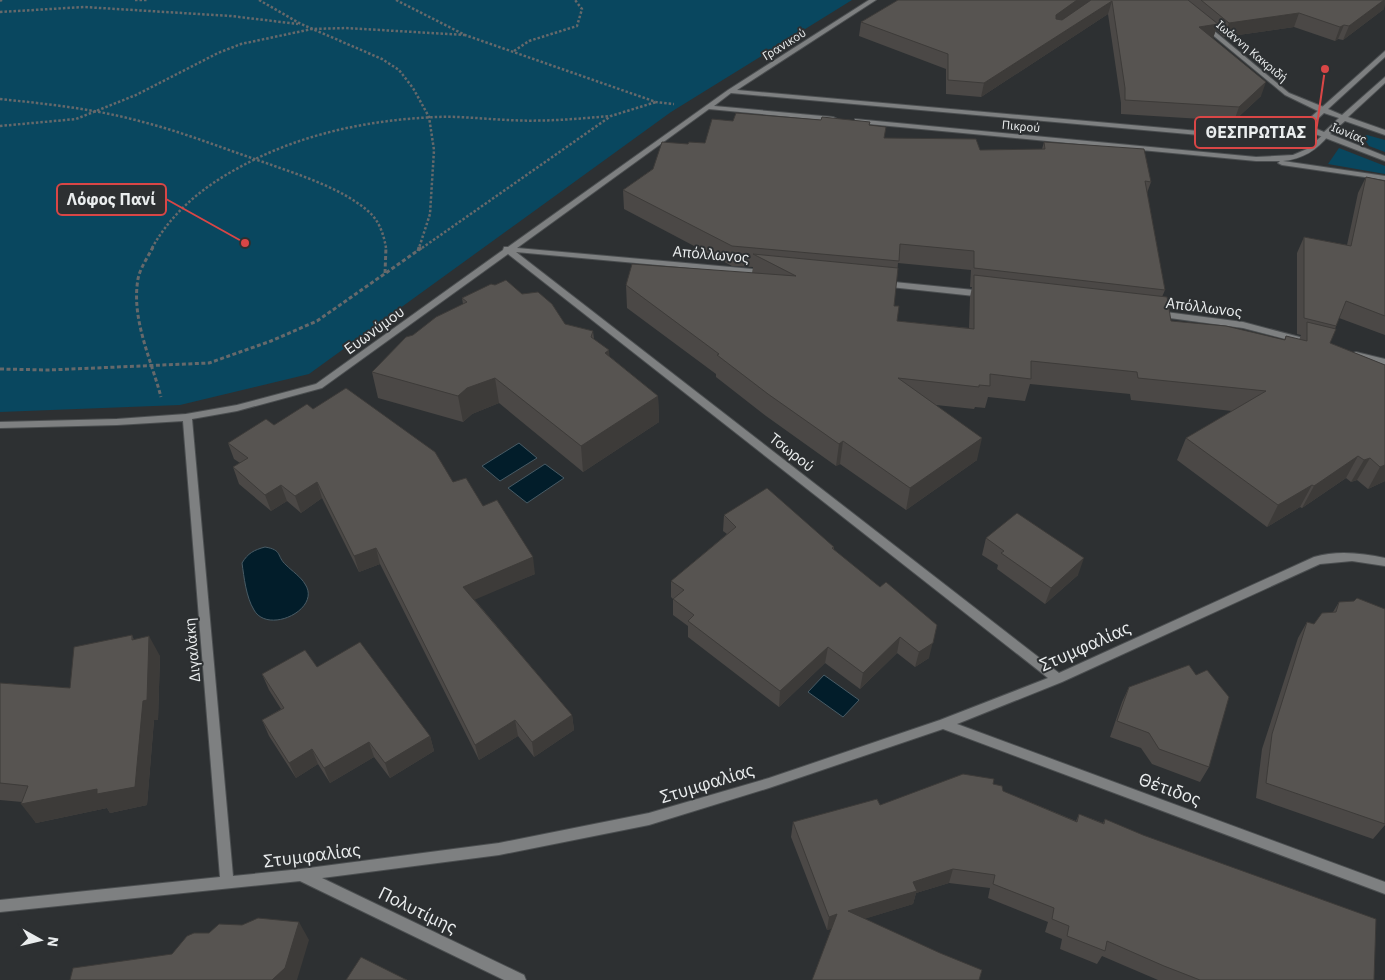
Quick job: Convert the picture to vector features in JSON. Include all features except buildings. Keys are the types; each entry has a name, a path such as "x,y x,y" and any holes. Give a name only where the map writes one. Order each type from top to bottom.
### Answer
{"street":[{"name":"Γρανικού","path":"707,107 873,0"},
{"name":"Ιωάννη Κακριδή","path":"1196,19 1287,94 1323,110"},
{"path":"1305,127 1385,53"},
{"name":"Πικρού","path":"854,121 1256,159 1298,157 1314,148 1325,135 1385,78"},
{"name":"Πικρού","path":"730,91 1266,139 1280,137 1305,127"},
{"path":"707,107 844,120"},
{"name":"Ευωνύμου","path":"0,425 120,422 187,417 263,402 319,386 707,107"},
{"name":"Ιωνίας","path":"1323,110 1385,133"},
{"name":"Ιωνίας","path":"1305,127 1385,159"},
{"path":"1256,159 1385,178"},
{"name":"Απόλλωνος","path":"507,249 775,274"},
{"name":"Τσωρού","path":"507,249 1058,679"},
{"path":"874,283 994,294"},
{"name":"Απόλλωνος","path":"1147,313 1243,325 1319,345"},
{"path":"1347,352 1385,362"},
{"name":"Διγαλάκη","path":"187,417 227,881"},
{"name":"Στυμφαλίας","path":"0,906 301,874 499,849 649,819 769,783 943,724 1058,679 1318,560 1340,556 1360,557 1385,562"},
{"name":"Θέτιδος","path":"943,724 1385,888"},
{"name":"Πολυτίμης","path":"301,874 519,980"}],"path":[{"path":"135,0 148,0"},
{"path":"259,0 301,24 382,59 399,70 413,88 429,117 434,150 430,214 418,251"},
{"path":"396,0 465,34 656,102 707,107"},
{"path":"513,51 529,41 577,26 582,9 574,0"},
{"path":"0,12 54,7 102,7 230,16 301,24"},
{"path":"0,126 76,119 136,95 218,53 241,44 312,29 346,28 465,34"},
{"path":"0,99 96,112 160,126 232,149 254,159 307,177 343,195 370,213 384,235 388,257 385,274"},
{"path":"0,369 49,370 153,367 209,363 271,341 317,321 611,116 656,102"},
{"path":"165,418 153,367 146,353 138,315 138,278 159,234 184,205 226,173 254,159 294,143 350,126 429,117 550,120 611,116"}],"shaded area":[{"path":"0,0 852,0 671,112 309,374 180,405 0,412"},
{"path":"1367,135 1385,140 1385,152 1369,146 1363,137"},
{"path":"1339,148 1385,166 1385,174 1328,164"},
{"path":"519,443 537,458 500,481 482,466"},
{"path":"545,464 564,478 527,503 508,488"},
{"path":"265,547 277,552 283,562 303,581 308,593 306,602 300,610 291,616 281,619 270,620 261,617 251,605 246,587 242,563 252,552"},
{"path":"824,675 859,700 843,717 808,692"}],"place":[{"name":"ΘΕΣΠΡΩΤΙΑΣ","path":"1325,69"},
{"name":"Λόφος Πανί","path":"245,243"}]}
